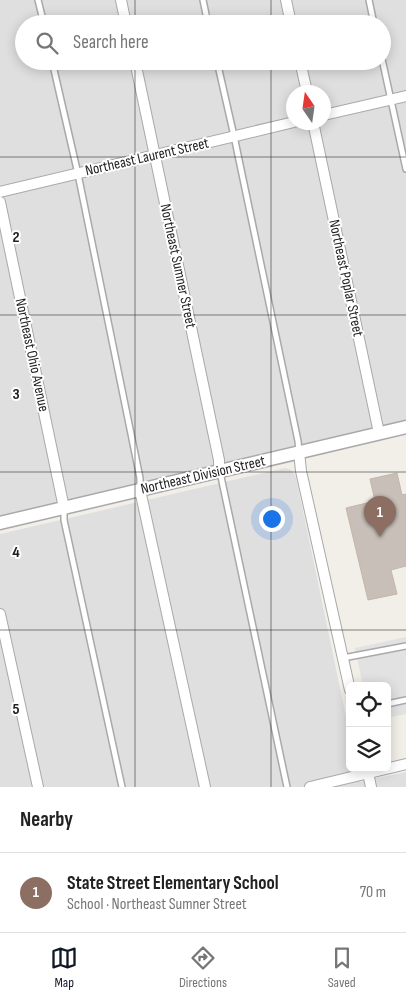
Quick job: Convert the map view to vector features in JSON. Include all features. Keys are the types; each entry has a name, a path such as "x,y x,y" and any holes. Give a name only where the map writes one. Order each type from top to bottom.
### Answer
{"street":[{"path":"121,0 124,15"},
{"path":"286,0 289,15"},
{"name":"Northeast Sumner Street","path":"137,70 220,471"},
{"path":"302,70 305,85"},
{"path":"331,114 406,96"},
{"name":"Northeast Laurent Street","path":"0,192 286,124"},
{"name":"Northeast Poplar Street","path":"315,130 379,433"},
{"name":"Northeast Ohio Avenue","path":"0,202 64,508"},
{"name":"Northeast Division Street","path":"0,523 406,427"},
{"path":"299,452 301,471 348,682"},
{"path":"140,490 205,787"},
{"path":"0,614 38,787"},
{"path":"391,767 406,764"},
{"path":"310,787 363,772"},
{"path":"367,772 370,787"}],"lane":[{"path":"38,0 42,15"},
{"path":"203,0 206,15"},
{"path":"369,0 372,15"},
{"path":"54,70 78,174 140,478 140,490"},
{"path":"219,70 299,452"},
{"path":"384,70 406,169"},
{"path":"220,471 287,787"},
{"path":"64,508 64,520 122,787"},
{"path":"343,658 406,646"},
{"path":"391,703 406,700"}],"shaded area":[{"path":"0,0 406,0 406,424 0,520"},
{"path":"285,468 291,470 297,482 346,717 346,772 358,772 360,782 406,772 406,787 0,787 0,534"},
{"path":"406,637 406,714 391,717 391,682 362,682 355,648"}],"building":[{"path":"397,473 402,495 406,494 406,566 391,570 397,594 368,600 346,508 375,501 370,479"}],"place":[{"name":"State Street Elementary School","path":"380,537"}]}
